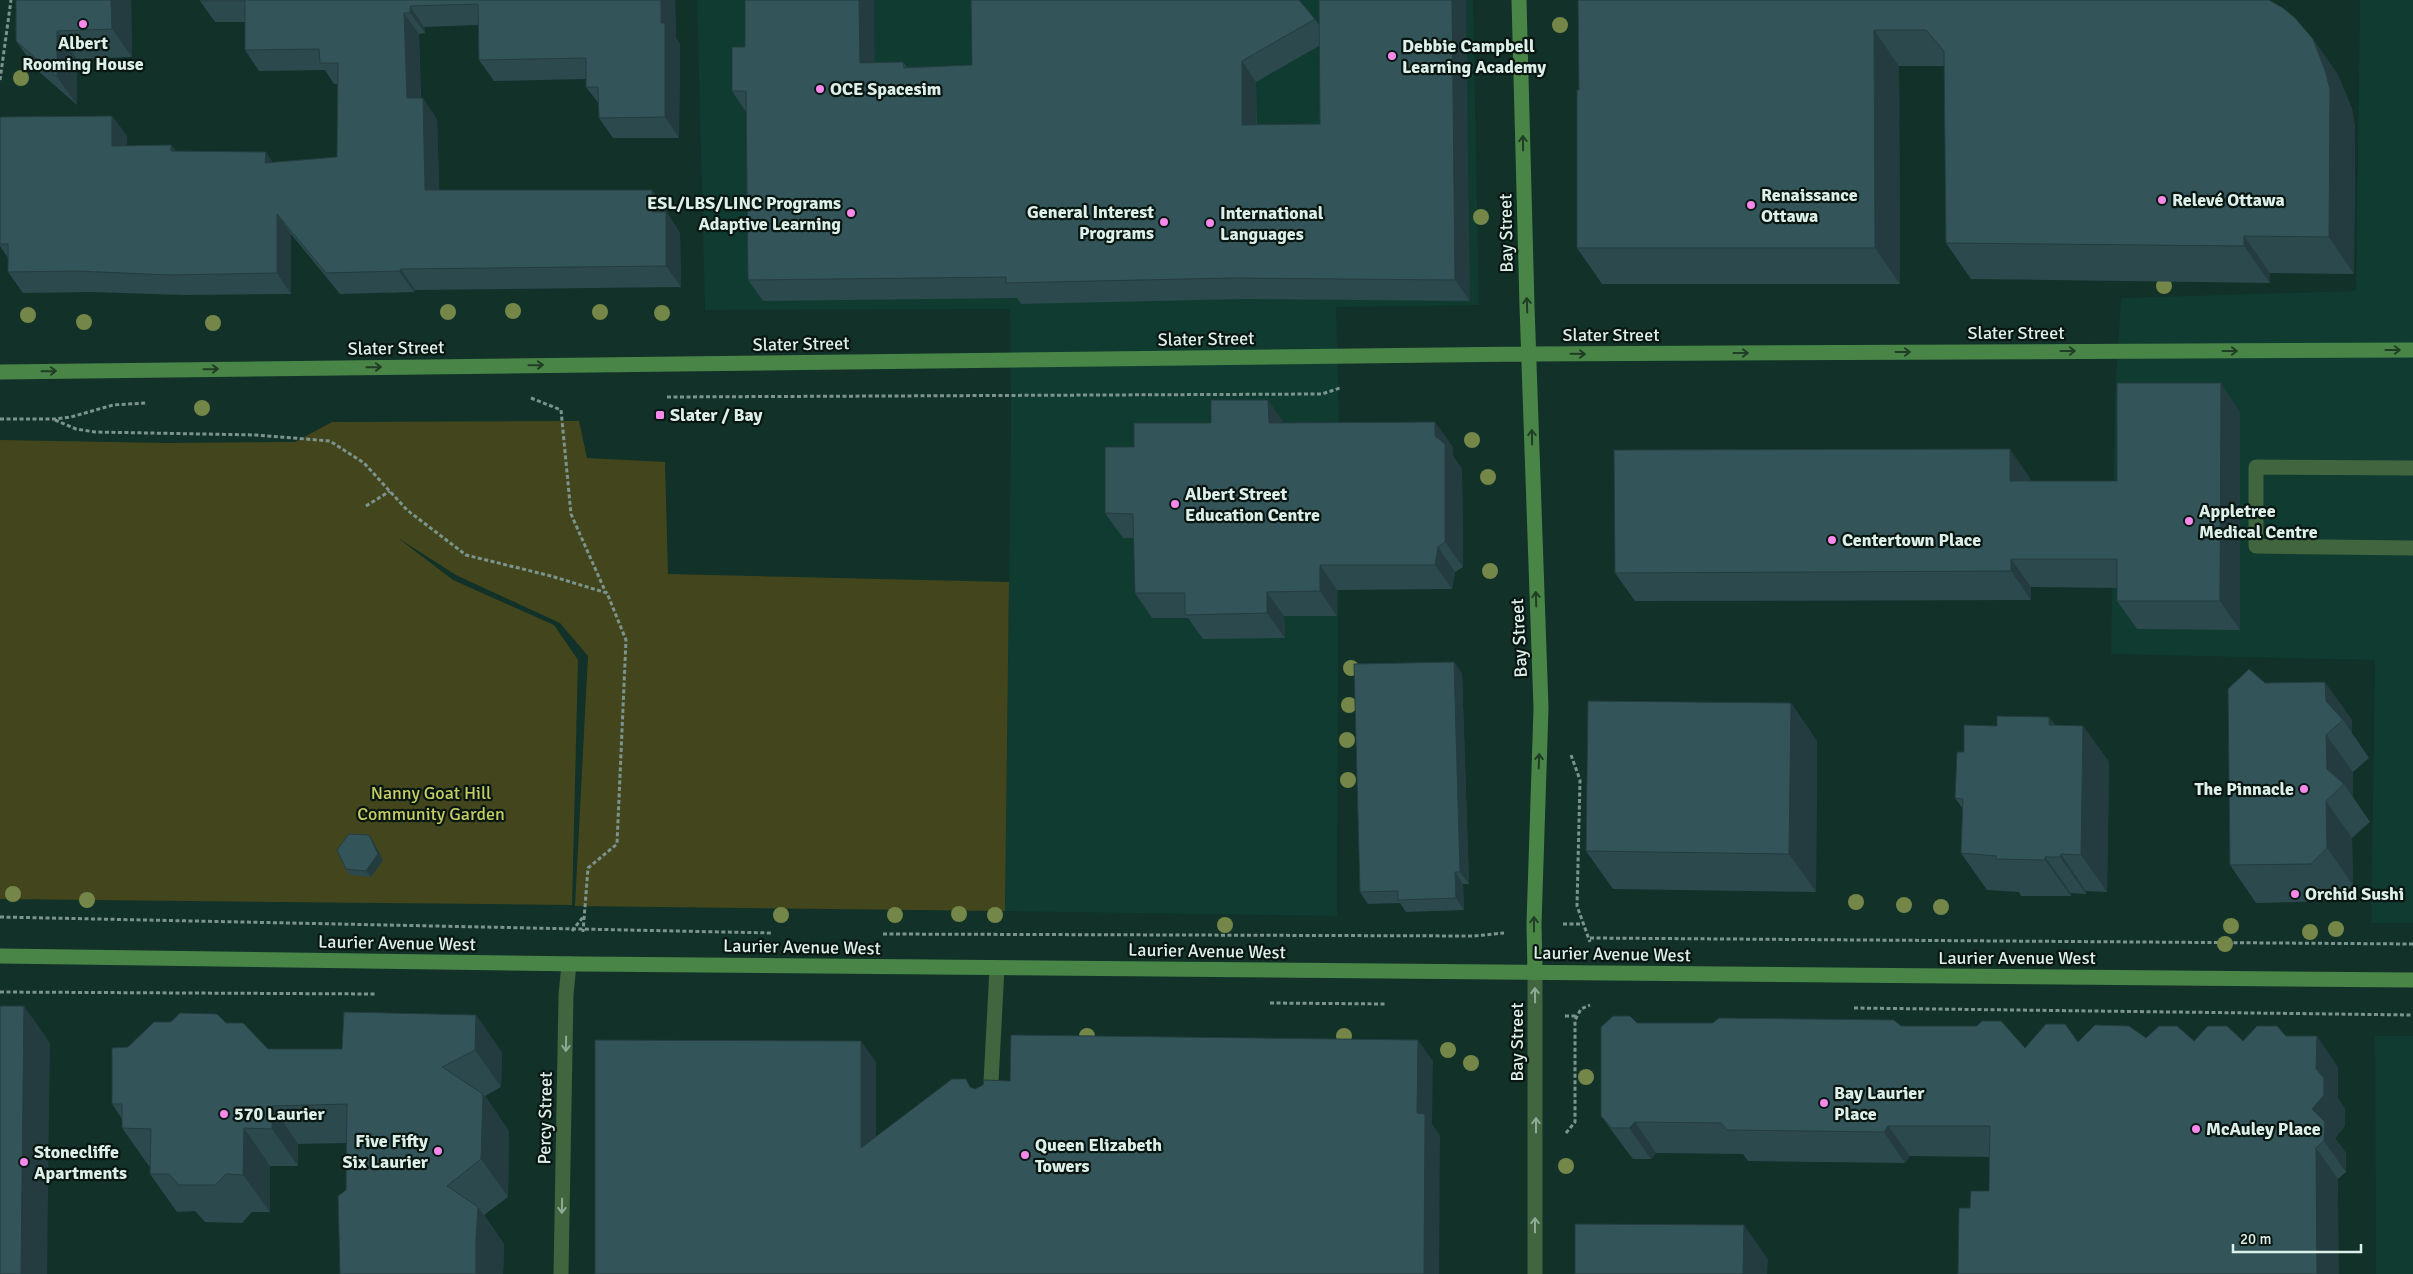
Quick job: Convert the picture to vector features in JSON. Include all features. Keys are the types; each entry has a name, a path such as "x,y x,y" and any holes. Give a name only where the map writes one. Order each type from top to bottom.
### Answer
{"main road":[{"name":"Bay Street","path":"1519,0 1541,708 1534,924 1535,973"},
{"name":"Slater Street","path":"0,372 1529,354 2413,350"},
{"name":"Laurier Avenue West","path":"0,956 569,964 2413,980"}],"street":[{"path":"2413,468 2256,467 2256,546 2413,548"},
{"name":"Percy Street","path":"561,1274 566,995 569,964"},
{"path":"990,1101 997,968"},
{"name":"Bay Street","path":"1535,973 1535,1274"}],"path":[{"path":"0,80 11,0"},
{"path":"662,397 1322,394 1344,387"},
{"path":"545,396 525,396 561,410 571,514 626,640 617,844 588,868 583,930"},
{"path":"0,420 71,418 113,405 151,403"},
{"path":"55,419 76,429 95,432 256,435 330,441 364,462 407,510 466,555 607,593"},
{"path":"366,506 390,491"},
{"path":"0,917 774,933"},
{"path":"874,934 1474,936 1507,932"},
{"path":"1590,938 2413,944"},
{"path":"0,992 384,994"},
{"path":"1574,1030 1578,1013 1586,1006 1594,1004"},
{"path":"1847,1008 2413,1015"}],"shaded area":[{"name":"Albert Street Education Centre","path":"697,0 1473,0 1479,305 1336,307 1339,418 1337,916 1005,911 1011,426 1010,309 705,310"},
{"path":"2360,0 2413,0 2413,923 2371,923 2375,660 2111,654 2115,397 2121,298 2356,291"},
{"path":"2375,1036 2413,1036 2413,1274 2376,1274"}],"green space":[{"name":"Nanny Goat Hill Community Garden","path":"579,421 587,458 665,462 668,574 1009,582 1005,911 575,906 588,656 560,623 456,575 398,538 453,580 554,625 578,660 572,905 0,899 0,440 165,443 295,442 332,422"}],"building":[{"path":"16,0 111,0 112,29 57,31 57,77 16,41"},
{"path":"200,0 661,0 661,23 665,23 665,117 599,118 598,87 586,87 586,58 479,60 478,4 410,6 410,13 404,13 407,98 423,98 425,190 652,190 652,212 666,212 666,266 401,269 399,271 326,273 277,214 277,273 170,275 77,271 8,272 8,244 0,244 0,117 112,116 112,146 171,145 171,151 266,152 265,163 337,157 338,63 320,63 319,49 245,50 245,1"},
{"path":"745,0 859,0 860,63 903,62 904,68 972,65 971,0 1299,0 1315,19 1242,61 1242,125 1320,124 1319,0 1452,0 1455,280 1230,278 1006,283 1006,277 748,280 746,91 732,91 732,47 745,47"},
{"path":"1578,0 2269,0 2295,18 2313,39 2326,73 2330,90 2329,237 2244,236 2244,246 1946,243 1944,51 1926,30 1874,30 1875,248 1577,248"},
{"path":"2117,383 2221,383 2220,601 2117,601 2117,559 2011,559 2011,571 1615,573 1614,450 2010,449 2010,481 2117,481"},
{"path":"1211,400 1268,400 1269,423 1435,422 1435,436 1445,444 1445,542 1438,547 1435,565 1320,565 1320,591 1267,592 1267,613 1185,615 1185,593 1135,593 1133,514 1105,513 1105,447 1134,447 1134,423 1211,423"},
{"path":"1454,662 1460,872 1455,872 1456,898 1398,900 1398,891 1360,892 1354,664"},
{"path":"2249,669 2265,683 2325,682 2326,701 2343,720 2326,735 2327,769 2344,784 2326,801 2327,848 2311,864 2230,865 2228,689"},
{"path":"1588,701 1791,703 1789,854 1586,851"},
{"path":"1997,716 2049,717 2049,725 2083,726 2081,855 2061,854 2060,857 2045,857 2045,860 1996,859 1996,856 1961,853 1963,799 1955,798 1957,752 1964,752 1964,725 1997,726"},
{"path":"349,834 369,835 378,854 366,871 346,869 337,850"},
{"path":"0,1006 24,1006 21,1274 0,1274"},
{"path":"344,1012 476,1015 475,1050 442,1067 483,1094 481,1159 447,1186 478,1207 476,1274 340,1274 338,1196 346,1190 347,1104 272,1106 272,1129 244,1128 243,1175 226,1174 215,1185 179,1185 169,1174 150,1174 151,1129 122,1128 122,1104 112,1104 112,1048 128,1047 154,1022 171,1022 180,1013 217,1014 226,1023 243,1023 268,1049 342,1049"},
{"path":"1613,1016 1630,1016 1637,1023 1713,1023 1719,1018 1894,1020 1901,1026 1977,1026 1982,1021 2001,1021 2025,1048 2046,1024 2065,1024 2078,1042 2095,1025 2129,1026 2146,1038 2159,1026 2177,1026 2194,1041 2208,1026 2227,1026 2243,1041 2257,1026 2277,1026 2286,1036 2317,1036 2316,1069 2324,1078 2324,1095 2312,1109 2325,1122 2324,1141 2316,1148 2317,1274 1958,1274 1959,1208 1970,1208 1971,1191 1989,1191 1990,1126 1888,1126 1884,1132 1727,1130 1721,1123 1635,1122 1629,1128 1612,1128 1601,1116 1601,1027"},
{"name":"Queen Elizabeth Towers","path":"1011,1035 1418,1040 1417,1113 1425,1114 1424,1274 595,1274 595,1040 861,1041 861,1148 952,1079 966,1079 970,1087 975,1089 983,1085 984,1080 1010,1081"},
{"path":"1575,1224 1744,1225 1743,1274 1575,1274"}],"place":[{"name":"Albert Rooming House","path":"83,24"},
{"name":"Debbie Campbell Learning Academy","path":"1392,56"},
{"name":"OCE Spacesim","path":"820,89"},
{"name":"Relevé Ottawa","path":"2162,200"},
{"name":"Renaissance Ottawa","path":"1751,205"},
{"name":"ESL/LBS/LINC Programs Adaptive Learning","path":"851,213"},
{"name":"General Interest Programs","path":"1164,222"},
{"name":"International Languages","path":"1210,223"},
{"name":"Slater / Bay","path":"660,415"},
{"name":"Albert Street Education Centre","path":"1175,504"},
{"name":"Appletree Medical Centre","path":"2189,521"},
{"name":"Centertown Place","path":"1832,540"},
{"name":"The Pinnacle","path":"2304,789"},
{"name":"Orchid Sushi","path":"2295,894"},
{"name":"Bay Laurier Place","path":"1824,1103"},
{"name":"570 Laurier","path":"224,1114"},
{"name":"McAuley Place","path":"2196,1129"},
{"name":"Five Fifty Six Laurier","path":"438,1151"},
{"name":"Queen Elizabeth Towers","path":"1025,1155"},
{"name":"Stonecliffe Apartments","path":"24,1162"}]}
